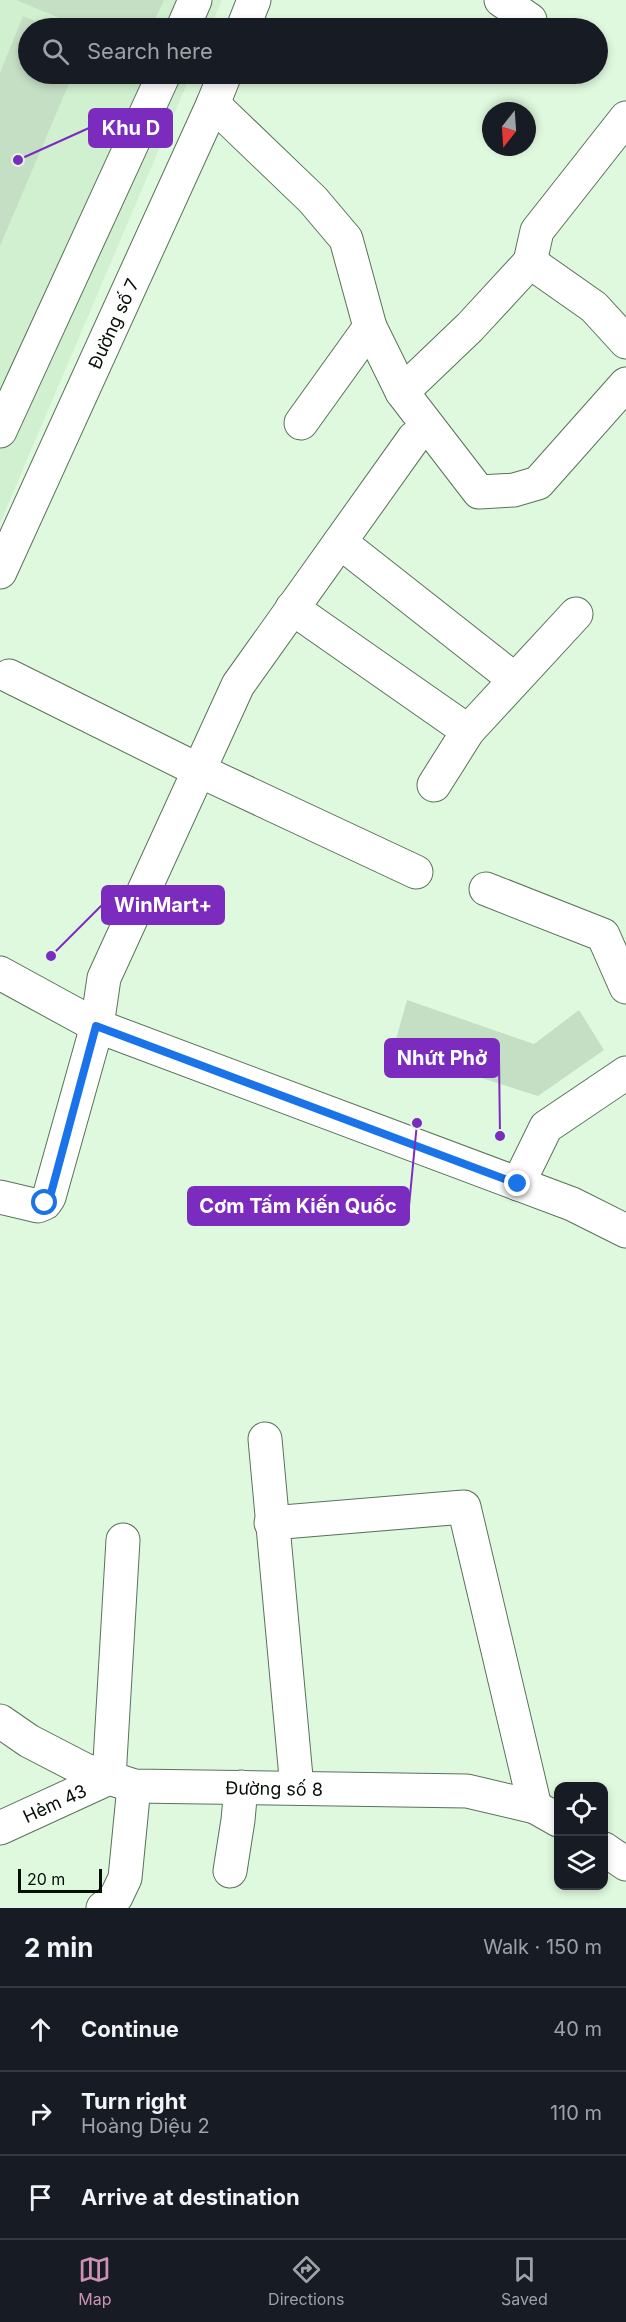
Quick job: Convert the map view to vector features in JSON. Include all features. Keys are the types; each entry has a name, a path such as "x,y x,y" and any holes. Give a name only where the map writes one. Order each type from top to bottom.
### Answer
{"street":[{"path":"187,18 195,0"},
{"path":"247,18 254,0"},
{"path":"501,0 527,18"},
{"path":"0,430 159,84"},
{"name":"Đường số 7","path":"0,572 221,84"},
{"path":"213,104 313,200 346,239 370,327 402,392 479,492 514,490 538,483 626,384"},
{"path":"402,392 470,327 530,262 537,231 626,118"},
{"path":"530,262 594,307 626,342"},
{"path":"301,423 370,327"},
{"path":"0,1197 38,1206 50,1197 96,1026 104,978 238,685 414,438"},
{"path":"340,542 514,679"},
{"path":"292,609 468,730"},
{"path":"434,785 468,730 576,614"},
{"path":"9,676 198,770 416,872"},
{"path":"486,890 603,935 626,987"},
{"path":"0,973 96,1026 572,1204 626,1231"},
{"path":"518,1184 546,1126 626,1073"},
{"path":"265,1440 297,1788"},
{"path":"272,1523 464,1507 547,1813"},
{"path":"103,1908 116,1897 125,1878 122,1782 123,1539"},
{"name":"Đường số 8","path":"0,1721 29,1741 68,1762 122,1782 241,1787 467,1791 547,1813"},
{"name":"Hẻm 43","path":"0,1828 122,1782"},
{"path":"230,1871 241,1787"},
{"path":"608,1852 626,1864"}],"shaded area":[{"path":"0,0 222,0 214,18 18,18 18,84 187,84 0,523"}],"building":[{"path":"16,0 164,0 156,18 60,18"},
{"path":"18,28 18,84 69,84 0,246 0,73"},
{"path":"407,1000 534,1044 579,1010 604,1050 538,1096 393,1050"}],"place":[{"name":"Khu D","path":"18,160"},
{"name":"WinMart+","path":"51,956"},
{"name":"Cơm Tấm Kiến Quốc","path":"417,1123"},
{"name":"Nhứt Phở","path":"500,1136"}],"route":[{"path":"45,1203 50,1197 96,1026 518,1184"}]}
